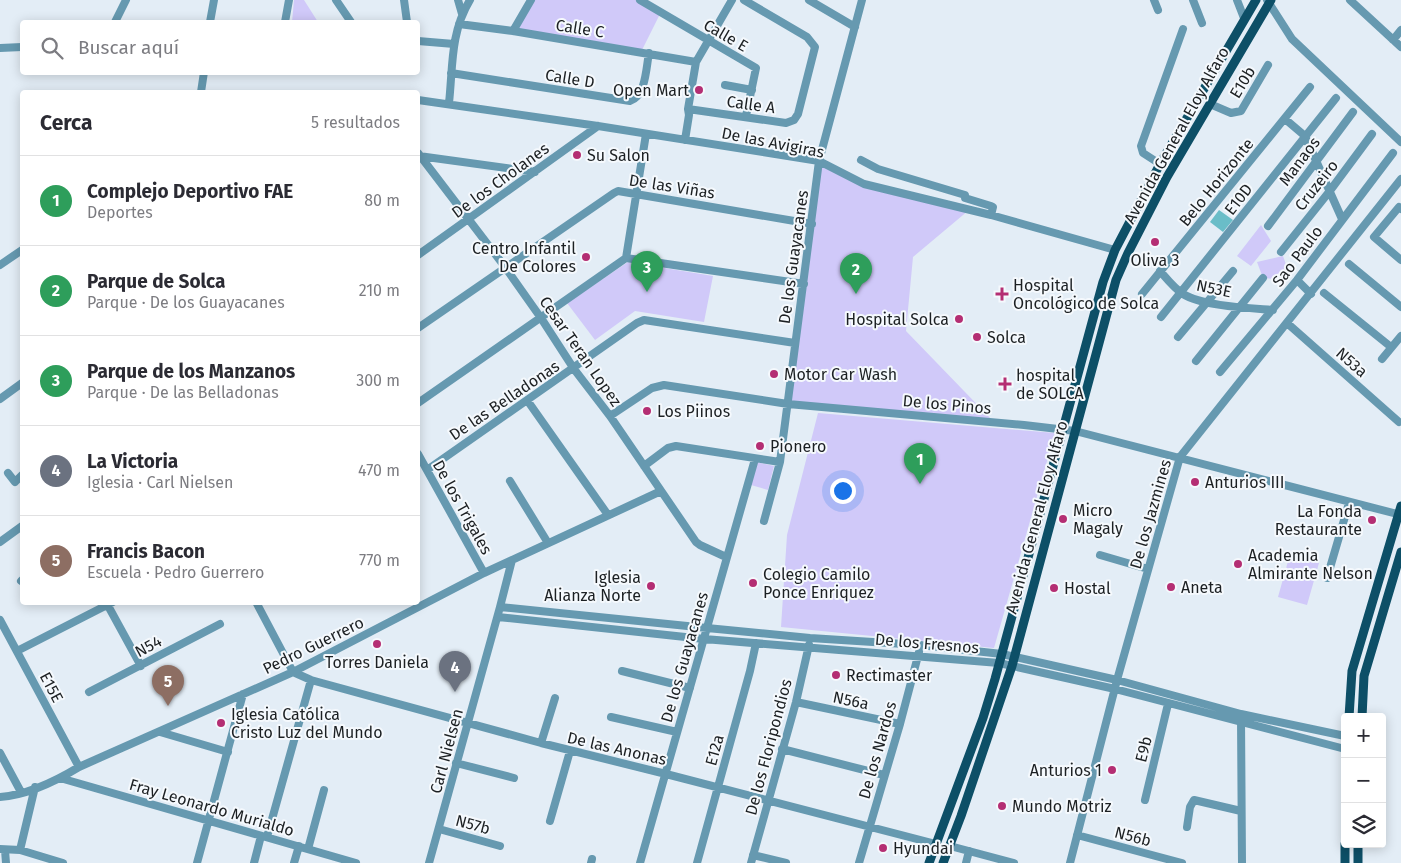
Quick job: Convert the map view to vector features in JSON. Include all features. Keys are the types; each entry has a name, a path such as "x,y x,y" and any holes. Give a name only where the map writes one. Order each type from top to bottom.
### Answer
{"main road":[{"name":"Avenida General Eloy Alfaro","path":"929,863 983,718 1103,282 1115,250 1160,164 1256,0"},
{"name":"Avenida General Eloy Alfaro","path":"943,863 977,772 1013,661 1106,313 1121,266 1168,176 1269,1"},
{"path":"1348,713 1352,671 1400,512"},
{"path":"1362,713 1364,676 1401,552"},
{"path":"1345,848 1345,863"},
{"path":"1358,848 1358,863"}],"street":[{"path":"116,20 126,0"},
{"path":"210,20 214,0"},
{"path":"285,20 289,0"},
{"path":"336,0 350,20"},
{"path":"404,0 407,20"},
{"path":"458,0 462,14"},
{"path":"446,103 452,80 454,44 458,24 470,0"},
{"path":"513,31 531,0"},
{"name":"Calle E","path":"640,0 756,68 746,116"},
{"path":"682,140 684,115 688,109 696,62 732,0"},
{"name":"Calle A","path":"688,109 786,123 794,120 798,114 814,47 807,37 744,0"},
{"path":"809,0 855,27"},
{"name":"De los Guayacanes","path":"764,521 780,462 820,161 862,0"},
{"path":"1154,0 1158,10"},
{"path":"1193,0 1202,22"},
{"path":"1237,0 1244,18"},
{"path":"1350,0 1401,47"},
{"path":"1269,1 1292,38 1401,142"},
{"name":"Calle C","path":"458,24 513,31 696,62"},
{"path":"1160,164 1143,153 1141,146 1183,29"},
{"path":"1393,40 1401,30"},
{"path":"420,40 454,44"},
{"path":"0,48 20,47"},
{"name":"Calle D","path":"451,73 630,101 636,99 641,90 649,53"},
{"name":"E10b","path":"1210,104 1230,113 1241,111 1268,65"},
{"path":"202,90 204,75"},
{"path":"725,85 752,90"},
{"name":"Belo Horizonte","path":"1142,294 1310,87"},
{"name":"E10D","path":"1161,317 1336,98"},
{"name":"De las Avigiras","path":"420,100 820,161 864,184 991,215 1115,250"},
{"name":"Manaos","path":"1268,226 1353,112"},
{"path":"1285,119 1305,136 1342,219"},
{"name":"De los Cholanes","path":"420,255 598,126"},
{"path":"626,258 646,134"},
{"name":"Cruzeiro","path":"1281,252 1330,192 1372,134"},
{"name":"Sao Paulo","path":"1220,372 1297,280 1393,153"},
{"path":"420,155 535,172"},
{"name":"Cesar Teran Lopez","path":"420,158 505,267 574,369 610,416 696,542 700,546 726,557"},
{"path":"861,160 878,169 964,195 965,198 991,206 993,208 991,215"},
{"name":"De los Jazmines","path":"1070,863 1117,680 1180,457 1401,179"},
{"name":"De las Viñas","path":"420,327 618,191 812,224"},
{"path":"1400,208 1374,237 1401,260"},
{"path":"0,265 20,251"},
{"path":"420,402 626,258 804,284"},
{"path":"1349,264 1401,307"},
{"path":"1178,337 1233,271"},
{"name":"N53E","path":"1160,272 1181,293 1192,298 1239,307 1272,310"},
{"path":"1196,361 1263,278"},
{"path":"1297,280 1311,294"},
{"path":"1324,293 1392,347"},
{"name":"De las Belladonas","path":"426,470 644,320 796,343"},
{"name":"N53a","path":"1288,323 1399,422"},
{"path":"1382,359 1401,336"},
{"path":"0,399 20,384"},
{"name":"De los Pinos","path":"610,416 652,388 664,385 788,404 1062,429 1180,457 1349,503 1400,512"},
{"path":"527,400 608,515"},
{"path":"644,466 668,448 676,446 780,462"},
{"name":"De los Trigales","path":"420,458 484,573"},
{"name":"De los Guayacanes","path":"640,863 755,459"},
{"path":"8,473 15,482 20,480"},
{"path":"510,481 548,543"},
{"name":"Pedro Guerrero","path":"0,797 35,788 60,778 79,767 293,672 484,573 661,490"},
{"path":"1327,578 1349,503"},
{"path":"0,542 20,527"},
{"path":"1100,555 1148,569"},
{"name":"Carl Nielsen","path":"429,863 498,617 512,560"},
{"path":"17,651 107,605"},
{"path":"110,605 140,666"},
{"path":"258,605 293,672"},
{"name":"De los Fresnos","path":"500,607 810,638 920,645 1117,680 1341,748"},
{"name":"De los Fresnos","path":"498,617 808,648 918,656 1000,659"},
{"path":"597,627 598,617"},
{"name":"E15E","path":"0,620 79,767"},
{"name":"N54","path":"89,692 220,624"},
{"path":"661,634 662,624"},
{"name":"De los Floripondios","path":"751,863 796,702 810,638"},
{"name":"E12a","path":"697,863 756,643"},
{"name":"De los Nardos","path":"860,863 900,724 920,645"},
{"name":"De los Fresnos","path":"1013,661 1168,704 1341,735"},
{"path":"622,671 690,688"},
{"name":"De las Anonas","path":"293,672 311,680 570,751 718,787 936,844"},
{"path":"254,863 264,837 311,680"},
{"path":"197,863 243,694"},
{"path":"541,743 555,698"},
{"name":"N56a","path":"796,702 900,724"},
{"name":"E9b","path":"1145,800 1168,704"},
{"path":"611,717 677,732"},
{"path":"1241,718 1242,863"},
{"path":"160,732 228,752"},
{"path":"782,748 884,776"},
{"path":"550,821 570,751"},
{"path":"0,753 21,792"},
{"path":"456,763 514,778"},
{"name":"Fray Leonardo Murialdo","path":"60,778 299,846 332,860 356,863"},
{"path":"20,850 35,788"},
{"path":"308,849 324,790"},
{"path":"1187,827 1190,806 1194,800 1242,811"},
{"name":"N57b","path":"439,829 500,846"},
{"name":"N56b","path":"1077,835 1182,863"},
{"path":"294,863 299,846"},
{"path":"950,846 1014,863"},
{"path":"6,863 2,850 20,850 63,863"},
{"path":"966,863 969,851"},
{"path":"753,855 786,863"}],"shaded area":[{"path":"294,0 304,0 317,20 292,20"},
{"path":"531,0 640,0 661,12 641,52 513,31"},
{"path":"819,161 864,184 969,210 913,257 906,331 994,422 788,404"},
{"path":"1261,225 1271,241 1251,266 1237,256"},
{"path":"1283,256 1289,273 1289,280 1263,278 1257,262"},
{"path":"628,262 713,276 704,322 635,311 595,340 567,303"},
{"path":"818,413 1055,433 994,648 781,627 787,535"},
{"path":"757,462 774,466 768,490 751,485"},
{"path":"1290,554 1319,563 1307,605 1278,597"}],"water":[{"path":"1219,210 1233,220 1223,232 1210,222"}],"place":[{"name":"Open Mart","path":"699,90"},
{"name":"Su Salon","path":"577,155"},
{"name":"Oliva 3","path":"1155,242"},
{"name":"Centro Infantil De Colores","path":"586,257"},
{"name":"Parque de los Manzanos","path":"647,292"},
{"name":"Parque de Solca","path":"856,294"},
{"name":"Hospital Oncológico de Solca","path":"1002,294"},
{"name":"Hospital Solca","path":"959,319"},
{"name":"Solca","path":"977,337"},
{"name":"Motor Car Wash","path":"774,374"},
{"name":"hospital de SOLCA","path":"1005,384"},
{"name":"Los Piinos","path":"647,411"},
{"name":"Pionero","path":"760,446"},
{"name":"Anturios III","path":"1195,482"},
{"name":"Complejo Deportivo FAE","path":"920,484"},
{"name":"Micro Magaly","path":"1063,519"},
{"name":"La Fonda Restaurante","path":"1372,520"},
{"name":"Academia Almirante Nelson","path":"1238,564"},
{"name":"Colegio Camilo Ponce Enriquez","path":"753,583"},
{"name":"Iglesia Alianza Norte","path":"651,586"},
{"name":"Aneta","path":"1171,587"},
{"name":"Hostal","path":"1054,588"},
{"name":"Torres Daniela","path":"377,644"},
{"name":"Rectimaster","path":"836,675"},
{"name":"La Victoria","path":"455,692"},
{"name":"Francis Bacon","path":"168,706"},
{"name":"Iglesia Católica Cristo Luz del Mundo","path":"221,723"},
{"name":"Anturios 1","path":"1112,770"},
{"name":"Mundo Motriz","path":"1002,806"},
{"name":"Hyundai","path":"883,848"}]}
